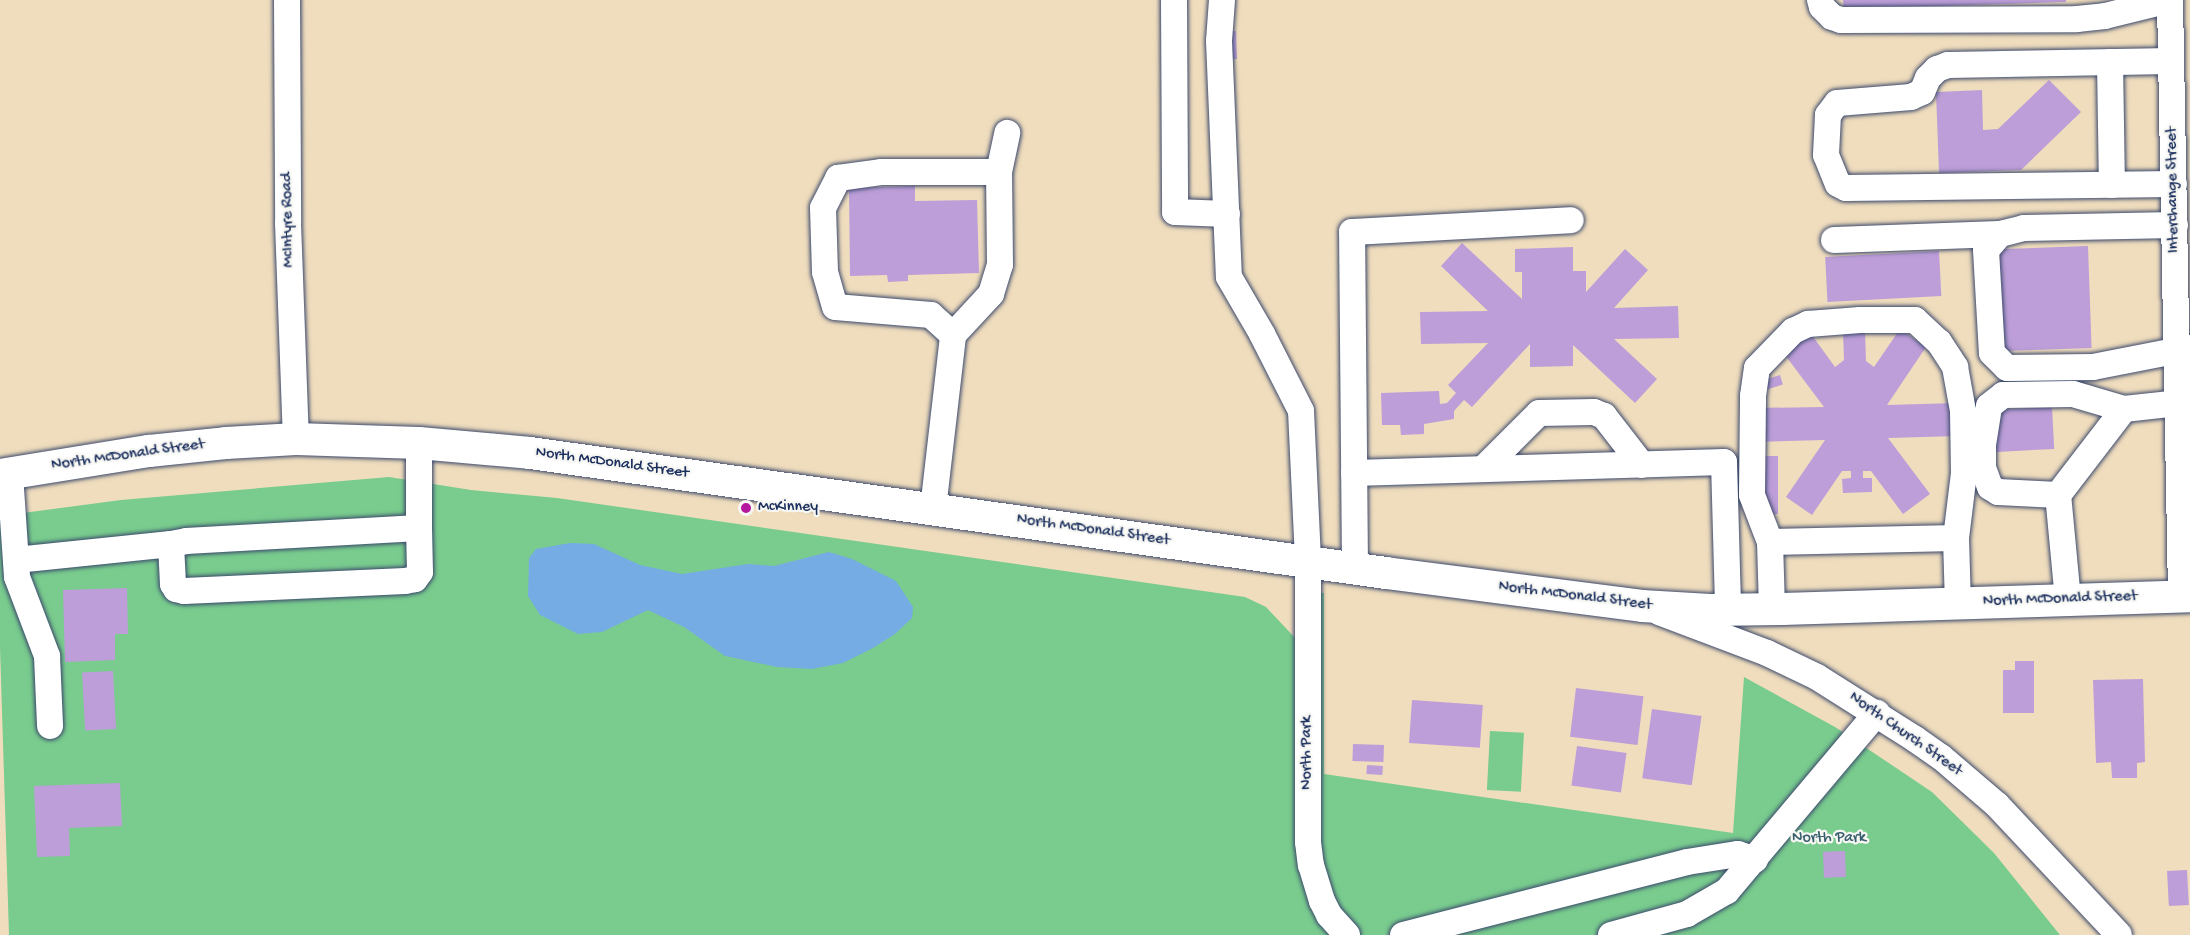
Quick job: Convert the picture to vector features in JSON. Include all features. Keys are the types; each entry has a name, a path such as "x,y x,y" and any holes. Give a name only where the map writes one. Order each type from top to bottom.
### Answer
{"main road":[{"name":"North McDonald Street","path":"5,475 169,448 296,439 419,443 530,453 1642,606 1750,609 2186,597"}],"street":[{"name":"McIntyre Road","path":"287,0 288,223 296,439"},
{"path":"1174,0 1175,212 1227,214"},
{"name":"North Park","path":"1222,0 1219,41 1229,277 1262,334 1301,411 1308,561 1308,842 1311,865 1322,901 1329,915 1347,935"},
{"path":"1820,0 1822,7 1841,20 2077,19 2114,7 2170,0"},
{"name":"Interchange Street","path":"2170,0 2171,61 2181,107 2174,184 2184,348 2182,410 2186,597"},
{"path":"2171,61 1948,65 1937,69 1928,78 1922,92 1911,97 1837,103 1828,115 1826,155 1838,184 1846,188 2174,184"},
{"path":"2110,62 2112,185"},
{"path":"933,509 952,335 991,294 1000,265 999,172 1007,133"},
{"path":"952,335 931,315 835,307 825,272 823,208 838,178 881,172 999,172"},
{"path":"1355,568 1352,231 1571,220"},
{"path":"1833,240 2000,234 2024,228 2175,225"},
{"path":"2000,234 1986,250 1992,353 2007,368 2093,367 2184,348"},
{"path":"1750,609 1770,542 1752,495 1753,396 1757,368 1793,331 1808,324 1860,320 1915,321 1939,342 1955,367 1963,411 1964,473 1956,538 1958,604"},
{"path":"2058,495 1998,492 1990,488 1983,468 1983,444 1986,411 1991,402 2003,395 2073,394 2087,396 2124,409 2182,410"},
{"path":"2068,600 2058,495 2124,409"},
{"path":"1484,470 1539,413 1594,412 1604,416 1642,465"},
{"path":"171,544 173,584 176,589 183,591 415,579 420,572 419,443"},
{"path":"1354,473 1724,462 1750,609 1752,647"},
{"path":"5,475 17,577 47,656 50,726"},
{"path":"16,560 186,541 419,528"},
{"path":"1770,542 1956,538"},
{"name":"North Church Street","path":"1642,606 1752,647 1817,677 1877,713 1941,757 1982,791 2119,935"},
{"path":"1611,935 1699,909 1727,891 1877,713"},
{"path":"1403,935 1687,862 1738,854 1755,860"}],"green space":[{"path":"389,477 471,490 557,498 1245,597 1266,607 1297,640 1298,590 1324,593 1324,774 1733,833 1744,677 1835,727 1932,792 1994,853 2060,935 9,935 0,647 0,516 121,500"},
{"path":"1490,731 1524,733 1521,792 1487,790"}],"water":[{"path":"570,543 594,544 640,565 682,574 748,564 774,566 829,552 852,559 896,581 913,607 912,618 895,634 873,648 843,663 812,669 777,667 725,656 684,627 648,610 602,632 578,634 540,615 528,596 529,558 536,549"}],"building":[{"path":"1843,0 2066,0 2066,2 1844,9"},
{"path":"1226,31 1236,31 1237,59 1227,59"},
{"path":"2049,80 2081,112 2021,170 1939,173 1936,92 1982,90 1983,130 1998,129"},
{"path":"915,186 915,201 977,200 979,273 908,275 908,281 888,282 887,275 850,276 849,188"},
{"path":"1462,243 1522,299 1522,272 1515,272 1515,249 1573,247 1573,271 1586,271 1586,292 1625,249 1648,270 1614,308 1678,306 1679,338 1614,339 1657,379 1635,403 1573,345 1573,366 1530,367 1530,344 1472,407 1464,400 1454,411 1454,419 1424,424 1424,434 1401,435 1400,425 1382,425 1381,393 1439,391 1440,404 1447,403 1456,393 1448,385 1488,343 1421,344 1420,312 1488,311 1441,266"},
{"path":"2088,246 2092,348 1995,351 1991,249"},
{"path":"1939,251 1941,296 1828,302 1825,257"},
{"path":"1900,329 1926,347 1887,405 1957,403 1958,436 1888,438 1930,494 1903,514 1871,471 1863,471 1863,478 1872,478 1872,492 1843,493 1842,479 1851,478 1851,471 1842,471 1812,515 1786,497 1825,440 1754,442 1753,408 1824,407 1782,351 1809,331 1835,367 1844,360 1843,331 1865,330 1866,361 1874,367"},
{"path":"1780,375 1783,385 1767,390 1764,380"},
{"path":"2052,407 2054,449 1996,452 1994,410"},
{"path":"1763,456 1778,456 1778,514 1763,514"},
{"path":"127,588 128,634 115,634 115,660 65,662 63,590"},
{"path":"2015,661 2034,661 2034,713 2003,713 2003,670 2015,670"},
{"path":"113,671 116,729 85,731 82,673"},
{"path":"2143,679 2145,762 2137,763 2137,778 2112,778 2111,762 2096,763 2093,680"},
{"path":"1576,688 1643,696 1638,745 1570,737"},
{"path":"1412,700 1483,705 1480,748 1409,743"},
{"path":"1652,709 1702,716 1692,785 1642,778"},
{"path":"1353,744 1384,745 1383,762 1352,761"},
{"path":"1577,746 1627,753 1621,793 1571,786"},
{"path":"1367,765 1383,766 1382,775 1366,774"},
{"path":"120,783 122,826 69,828 70,856 37,857 34,786"},
{"path":"1845,851 1846,877 1824,878 1823,852"},
{"path":"2187,870 2189,905 2169,906 2167,871"}],"place":[{"name":"McKinney","path":"746,508"}]}
